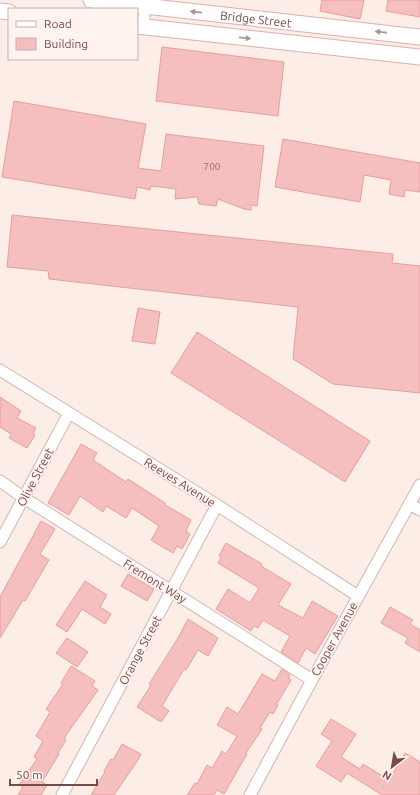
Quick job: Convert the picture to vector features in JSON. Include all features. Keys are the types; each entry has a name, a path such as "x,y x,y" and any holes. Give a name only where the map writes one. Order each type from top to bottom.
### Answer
{"main road":[{"name":"Bridge Street","path":"91,0 146,3 420,37"},
{"name":"Bridge Street","path":"140,26 420,57"}],"street":[{"path":"140,26 146,3"},
{"name":"Reeves Avenue","path":"0,370 358,596"},
{"name":"Olive Street","path":"0,542 69,413"},
{"name":"Fremont Way","path":"0,481 24,498 312,680"},
{"name":"Cooper Avenue","path":"250,795 420,485"},
{"path":"409,504 420,510"},
{"name":"Orange Street","path":"62,795 217,506"}],"building":[{"path":"322,0 364,0 360,19 320,11"},
{"path":"388,0 420,0 420,17 386,11"},
{"path":"162,47 284,62 278,116 156,101"},
{"path":"14,101 146,124 138,168 161,171 166,134 264,146 257,206 251,205 251,210 244,209 218,199 216,206 199,204 197,197 175,199 176,189 151,186 150,190 137,187 135,199 2,177"},
{"path":"283,139 420,163 420,192 405,190 404,197 389,194 391,180 364,175 360,202 275,187"},
{"path":"12,215 393,254 392,263 420,266 420,393 333,384 293,359 298,307 49,279 48,271 7,267"},
{"path":"138,308 160,312 155,344 132,341"},
{"path":"197,332 370,441 345,482 171,373"},
{"path":"0,397 21,411 17,418 36,428 33,434 35,435 27,448 9,438 11,434 0,427"},
{"path":"81,444 97,453 93,460 126,482 128,479 165,503 165,505 191,520 186,531 190,534 182,549 177,546 173,553 151,540 159,526 132,508 126,518 106,506 103,512 80,496 69,515 48,503"},
{"path":"41,521 55,529 40,554 49,560 25,601 23,600 0,638 0,597"},
{"path":"226,543 262,564 261,566 291,584 278,605 303,618 312,601 338,616 315,654 306,648 298,663 281,652 290,636 263,620 258,628 254,626 251,631 216,609 228,589 250,603 259,588 218,563 221,557 219,556"},
{"path":"128,574 154,589 147,601 121,586"},
{"path":"85,581 107,595 100,607 111,614 105,624 82,609 67,632 56,625"},
{"path":"390,607 413,620 410,624 420,630 420,652 405,643 408,638 381,623"},
{"path":"188,619 218,638 208,656 198,650 186,670 184,669 162,706 169,711 161,722 137,707"},
{"path":"67,638 88,652 77,667 56,653"},
{"path":"71,666 95,681 92,686 98,690 64,738 66,740 58,753 59,754 42,782 47,785 41,795 18,795 23,787 19,785 37,759 34,757 43,741 36,736 50,712 46,709 63,684 61,683"},
{"path":"282,669 290,675 288,678 291,680 276,705 278,705 273,714 270,712 260,728 262,729 246,753 247,754 224,794 217,790 214,795 187,795 195,783 197,784 207,765 212,768 222,751 226,754 237,736 217,725 227,707 238,714 262,674 275,681"},
{"path":"331,719 356,734 341,757 360,769 363,764 389,780 405,753 420,762 420,795 382,795 347,773 341,782 316,766 332,741 321,734"},
{"path":"122,744 141,754 138,760 114,795 91,795 111,759 113,760"}]}
